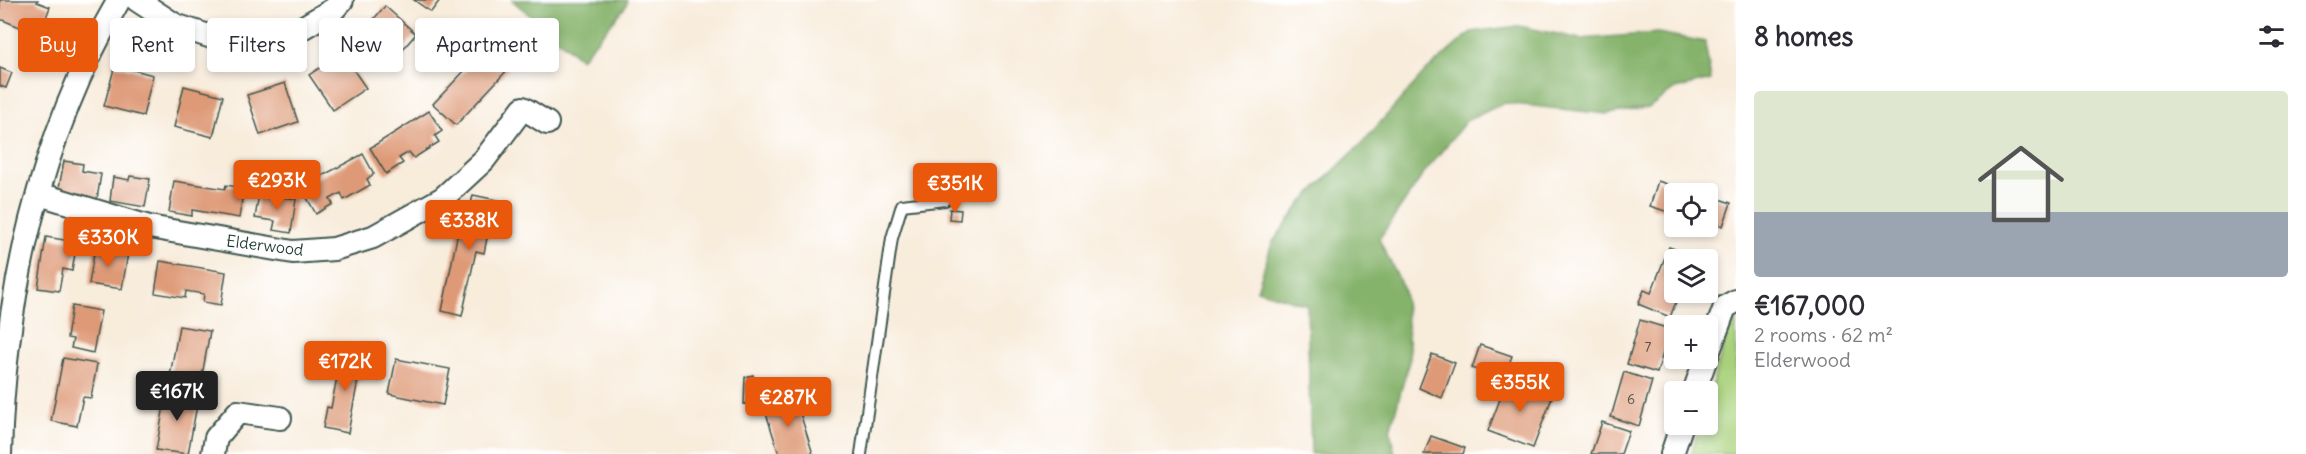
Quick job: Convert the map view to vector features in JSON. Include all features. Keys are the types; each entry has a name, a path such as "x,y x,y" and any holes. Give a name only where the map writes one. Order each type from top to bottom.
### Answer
{"street":[{"path":"0,454 7,337 20,258 64,109 90,50 119,0"},
{"path":"137,0 175,25 233,44 297,31 334,9 342,0"},
{"name":"Elderwood","path":"39,194 149,227 293,252 334,249 373,237 442,198 484,160 523,108 547,123"},
{"path":"1718,326 1725,307 1736,300"},
{"path":"213,454 216,438 238,412 280,417"},
{"path":"1672,454 1678,435"}],"lane":[{"path":"861,454 892,238 902,205 945,200"}],"green space":[{"path":"512,0 627,0 626,6 581,59 559,40 559,18 533,18"},
{"path":"1519,26 1581,39 1658,33 1705,42 1711,80 1675,89 1648,108 1607,114 1504,103 1466,121 1424,173 1379,239 1404,290 1410,358 1390,431 1395,454 1311,454 1307,305 1257,290 1272,243 1303,201 1362,143 1425,72 1471,32"},
{"path":"1736,319 1736,454 1691,454 1697,435 1718,435 1718,381 1713,381 1731,322"}],"building":[{"path":"0,0 38,0 37,2 50,7 46,18 18,18 18,26 0,19"},
{"path":"414,0 440,0 431,12"},
{"path":"385,6 398,18 375,18"},
{"path":"403,22 415,35 403,49"},
{"path":"0,68 12,73 6,88 0,86"},
{"path":"319,68 319,72 355,72 366,88 333,110 309,75"},
{"path":"113,72 142,72 153,75 143,116 104,106"},
{"path":"463,72 505,72 456,125 433,104"},
{"path":"285,83 298,122 260,135 247,95"},
{"path":"184,86 223,96 213,137 174,127"},
{"path":"429,111 442,131 435,136 439,142 414,158 409,152 399,158 403,163 386,174 370,148"},
{"path":"363,154 374,174 367,179 370,185 344,200 341,193 330,199 333,204 316,214 301,187"},
{"path":"64,161 83,164 82,171 101,174 97,199 58,193"},
{"path":"130,176 150,179 145,207 110,201 113,177 129,180"},
{"path":"174,181 225,189 226,185 244,188 239,218 192,210 192,216 169,212"},
{"path":"1658,181 1664,183 1664,211 1650,206"},
{"path":"259,194 296,199 291,233 273,230 275,221 255,218"},
{"path":"473,195 502,201 497,225 490,223 484,253 476,251 462,316 442,311 459,227 466,228"},
{"path":"1718,199 1731,203 1723,226 1718,224"},
{"path":"950,209 961,210 960,220 949,219"},
{"path":"46,237 77,242 72,271 63,269 59,291 38,288"},
{"path":"95,247 128,253 122,289 89,284"},
{"path":"1664,260 1664,303 1676,303 1671,315 1665,315 1638,304 1644,290 1651,293"},
{"path":"160,261 226,272 221,305 203,302 204,294 186,291 185,298 155,293"},
{"path":"72,306 101,311 93,353 71,348 73,339 67,338"},
{"path":"1640,320 1664,327 1664,349 1657,373 1627,364"},
{"path":"179,326 210,331 199,393 168,387"},
{"path":"1480,345 1512,356 1503,380 1472,368"},
{"path":"342,351 367,356 362,380 358,380 348,433 323,428 327,407 331,408"},
{"path":"1432,354 1455,363 1442,398 1419,388"},
{"path":"63,358 97,364 91,398 83,397 77,426 51,421"},
{"path":"396,359 450,369 443,405 389,394"},
{"path":"1624,372 1652,381 1639,426 1611,417"},
{"path":"753,375 763,401 744,404 745,377"},
{"path":"1508,378 1553,395 1533,448 1488,431"},
{"path":"167,389 199,394 188,454 156,450"},
{"path":"795,397 813,454 779,454 764,407"},
{"path":"1602,422 1629,431 1621,454 1591,454"},
{"path":"1431,436 1465,448 1463,454 1424,454"}]}
